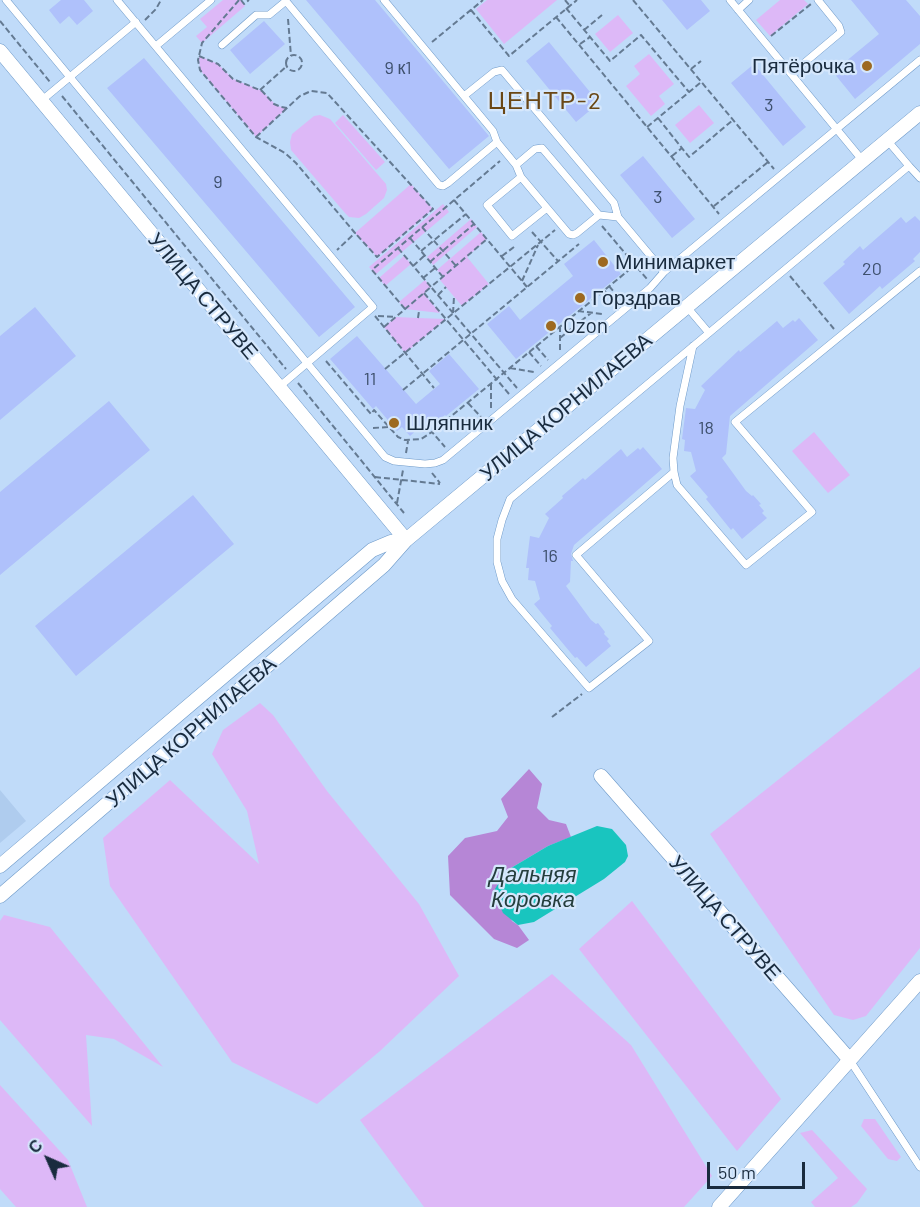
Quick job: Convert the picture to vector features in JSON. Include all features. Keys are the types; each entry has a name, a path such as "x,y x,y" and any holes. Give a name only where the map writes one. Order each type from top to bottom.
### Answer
{"street":[{"name":"УЛИЦА СТРУВЕ","path":"0,51 406,540"},
{"name":"УЛИЦА КОРНИЛАЕВА","path":"0,896 384,565 406,540 920,113"},
{"name":"УЛИЦА КОРНИЛАЕВА","path":"0,866 372,550 391,542 406,540"},
{"name":"УЛИЦА СТРУВЕ","path":"601,776 849,1059"},
{"path":"719,1207 920,981"}],"lane":[{"path":"6,0 389,460 435,464 443,460 622,312 652,286 664,272 920,60"},
{"path":"117,0 373,307 279,387"},
{"path":"156,46 211,0"},
{"path":"384,0 493,131 497,142 516,165 521,177 547,208 557,227 573,235 599,215"},
{"path":"730,0 863,161"},
{"path":"738,10 749,0"},
{"path":"791,74 841,32 839,26 817,0"},
{"path":"222,45 256,15 269,15 286,1 440,185 448,183 497,142"},
{"path":"41,101 137,24"},
{"path":"464,96 498,69 506,73 614,203 615,217 664,272"},
{"path":"887,140 920,178"},
{"path":"516,165 536,149 542,148 599,215 615,217"},
{"path":"674,472 576,555 649,641 589,688 512,599 502,581 497,562 497,539 501,520 510,499 909,166"},
{"path":"521,177 487,205 512,236 547,208"},
{"path":"693,346 680,406 673,458 677,485 746,565 812,512 735,422 920,271"},
{"path":"687,307 709,333"},
{"path":"849,1059 920,1167"}],"path":[{"path":"137,24 154,12 161,0"},
{"path":"249,0 244,4 240,0 202,43 199,56 200,70 256,137 291,158 376,257 433,209 332,96 323,91 300,96 256,137"},
{"path":"424,48 483,0"},
{"path":"565,0 584,30 610,61 641,35 689,92"},
{"path":"471,10 509,56 577,0"},
{"path":"633,0 780,176"},
{"path":"765,42 817,0"},
{"path":"286,1 291,56 287,60 287,66 292,71 298,71 303,63 300,58 291,56"},
{"path":"584,30 602,15"},
{"path":"556,17 725,221"},
{"path":"0,21 405,513"},
{"path":"579,45 590,37"},
{"path":"199,56 218,64 233,79 260,90 274,104 286,108"},
{"path":"691,69 701,61"},
{"path":"260,90 287,66"},
{"path":"647,127 701,82"},
{"path":"658,118 689,157 733,120"},
{"path":"672,156 682,148"},
{"path":"405,309 372,270 507,155"},
{"path":"714,207 768,162"},
{"path":"454,200 528,287"},
{"path":"421,251 466,214"},
{"path":"595,231 615,217"},
{"path":"430,262 474,224"},
{"path":"602,225 652,286"},
{"path":"422,227 456,266"},
{"path":"385,369 557,227 562,236"},
{"path":"525,238 536,229"},
{"path":"532,232 539,243 558,261"},
{"path":"330,256 355,233"},
{"path":"410,238 443,277"},
{"path":"384,327 487,239"},
{"path":"568,242 573,249"},
{"path":"522,280 539,243"},
{"path":"404,390 580,243"},
{"path":"502,256 517,244"},
{"path":"398,248 522,394"},
{"path":"413,266 425,256"},
{"path":"319,353 371,414 374,410 398,437 405,440 421,439 635,265"},
{"path":"423,278 435,268"},
{"path":"784,270 840,336"},
{"path":"609,286 622,312"},
{"path":"438,295 446,287"},
{"path":"604,290 622,312"},
{"path":"424,293 514,401"},
{"path":"453,313 454,297"},
{"path":"370,309 434,388"},
{"path":"418,318 419,311"},
{"path":"578,311 622,312"},
{"path":"560,338 591,313"},
{"path":"375,316 396,317"},
{"path":"557,365 560,326"},
{"path":"536,346 557,365"},
{"path":"529,352 547,374"},
{"path":"510,368 547,374"},
{"path":"488,423 491,383"},
{"path":"468,403 488,423"},
{"path":"448,418 488,423"},
{"path":"361,428 389,427"},
{"path":"432,432 451,453"},
{"path":"375,477 440,484"},
{"path":"552,717 589,688"}],"shaded area":[{"path":"223,0 241,0 245,6 202,43 196,36 207,27 200,19"},
{"path":"487,0 557,0 504,44 476,9"},
{"path":"780,0 804,0 808,4 770,36 756,20"},
{"path":"618,15 633,33 610,52 595,34"},
{"path":"649,54 674,84 659,96 665,104 651,116 626,86 640,74 634,66"},
{"path":"199,56 218,64 233,79 262,91 277,106 287,108 256,137 200,70"},
{"path":"699,105 714,123 690,143 675,125"},
{"path":"320,115 330,119 386,184 387,190 384,198 359,218 349,217 345,213 291,150 292,134 314,116"},
{"path":"343,115 385,162 376,170 335,123"},
{"path":"411,184 433,209 377,257 355,233"},
{"path":"443,204 449,212 376,274 369,267"},
{"path":"471,219 477,227 433,265 427,257"},
{"path":"481,232 487,239 467,257 489,284 462,306 440,280 443,277 437,270"},
{"path":"404,256 411,264 385,286 379,278"},
{"path":"425,280 431,287 424,294 440,313 405,309 399,302"},
{"path":"396,317 446,319 405,353 384,327"},
{"path":"814,432 850,475 828,493 792,451"},
{"path":"920,667 920,948 866,1016 853,1020 834,1015 710,834"},
{"path":"260,703 273,715 327,791 419,904 459,976 380,1051 317,1104 232,1062 110,886 103,838 170,780 259,864 247,811 212,754 223,730"},
{"path":"529,769 542,784 537,808 549,820 566,824 571,837 548,846 506,871 497,883 512,921 518,925 529,940 517,948 494,939 450,895 448,856 465,838 497,831 508,817 501,799"},
{"path":"0,790 26,821 0,843"},
{"path":"632,901 781,1099 737,1151 579,949"},
{"path":"4,915 50,927 163,1067 114,1039 86,1035 92,1126 0,1020 0,921"},
{"path":"552,974 631,1045 712,1176 684,1207 424,1207 360,1120"},
{"path":"0,1085 68,1160 87,1207 16,1207 0,1189"},
{"path":"864,1119 875,1119 901,1157 897,1161 888,1159 861,1126"},
{"path":"812,1130 867,1189 857,1203 851,1207 815,1207 811,1202 838,1178 800,1133"}],"water":[{"name":"Дальняя Коровка","path":"597,826 612,829 626,845 628,856 625,862 604,879 534,922 518,925 503,913 495,889 506,871 548,846"}],"building":[{"path":"61,0 84,0 93,11 77,25 69,16 60,24 49,10"},
{"path":"306,0 375,0 489,136 449,169"},
{"path":"662,0 701,0 710,11 687,30"},
{"path":"851,0 906,0 920,16 920,44 855,99 833,72 879,34"},
{"path":"264,21 285,44 250,74 230,50"},
{"path":"549,42 599,103 576,122 526,61"},
{"path":"144,58 355,307 319,337 107,88"},
{"path":"754,64 806,127 783,146 731,83"},
{"path":"643,156 695,219 672,238 620,175"},
{"path":"915,216 920,221 920,252 913,259 915,261 882,289 880,286 849,314 823,283 845,264 843,262 860,246 863,250 901,217 906,223"},
{"path":"594,240 621,274 516,359 487,324 509,306 520,320 573,276 564,264"},
{"path":"35,307 76,356 0,420 0,336"},
{"path":"799,318 818,340 730,416 726,454 722,458 746,491 761,504 759,505 764,511 762,513 767,518 742,539 733,528 731,530 690,476 696,471 691,452 684,451 685,440 682,439 686,408 695,409 705,390 701,386 739,350 740,352 777,321 783,328"},
{"path":"357,336 416,404 440,384 429,371 449,354 479,389 423,433 419,428 410,436 402,427 397,431 376,406 373,409 330,359"},
{"path":"109,401 150,450 0,575 0,492"},
{"path":"643,447 662,469 574,545 571,554 573,561 571,561 570,582 566,586 591,620 598,623 605,632 611,646 586,667 577,657 575,658 550,628 552,626 534,604 540,599 535,581 528,580 529,568 526,568 530,536 539,538 549,518 545,514 583,478 585,480 621,449 627,457 638,448 640,450"},
{"path":"193,495 234,544 76,676 35,626"}],"place":[{"name":"Пятёрочка","path":"867,66"},
{"name":"Минимаркет","path":"603,262"},
{"name":"Горздрав","path":"580,298"},
{"name":"Ozon","path":"551,326"},
{"name":"Шляпник","path":"394,423"}],"district":[{"name":"ЦЕНТР-2","path":"545,101"}]}
